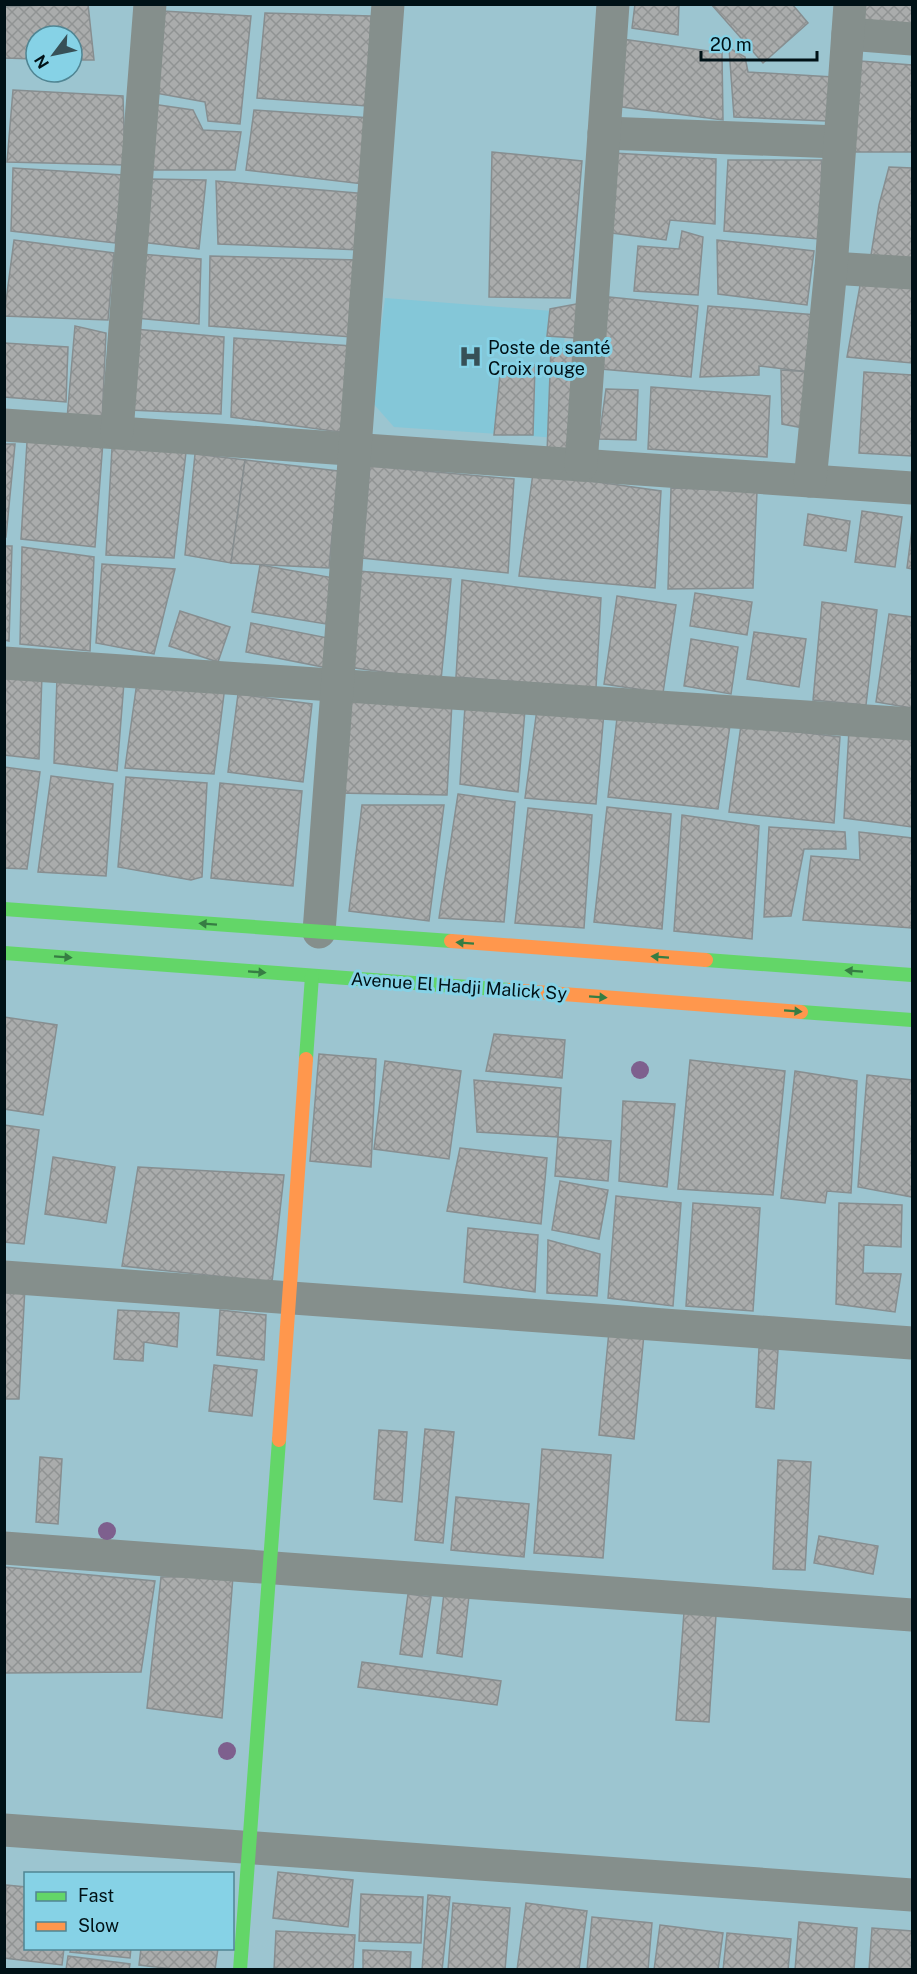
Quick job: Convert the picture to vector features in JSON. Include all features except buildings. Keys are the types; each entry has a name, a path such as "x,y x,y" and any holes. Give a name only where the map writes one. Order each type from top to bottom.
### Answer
{"street":[{"path":"117,432 150,4"},
{"path":"581,465 613,4"},
{"path":"319,932 354,448 381,5"},
{"path":"810,481 831,268 849,19 912,39"},
{"path":"604,132 839,142"},
{"path":"831,268 912,273"},
{"path":"4,425 912,488"},
{"path":"4,663 912,724"},
{"path":"4,909 912,975"},
{"name":"Avenue El Hadji Malick Sy","path":"4,953 912,1020"},
{"path":"240,1970 312,976"},
{"path":"4,1277 912,1343"},
{"path":"4,1548 912,1615"},
{"path":"4,1830 912,1895"}],"shaded area":[{"name":"Poste de santé Croix rouge","path":"385,298 566,312 559,438 394,427 371,401"}],"traffic: fast":[{"path":"4,909 451,941"},
{"path":"4,953 510,990"},
{"path":"706,960 912,975"},
{"path":"306,1059 312,976"},
{"path":"801,1012 912,1020"},
{"path":"240,1970 279,1440"}],"traffic: slow":[{"path":"451,941 706,960"},
{"path":"510,990 801,1012"},
{"path":"279,1440 306,1059"}],"place":[{"name":"Poste de santé Croix rouge","path":"470,357"}]}
